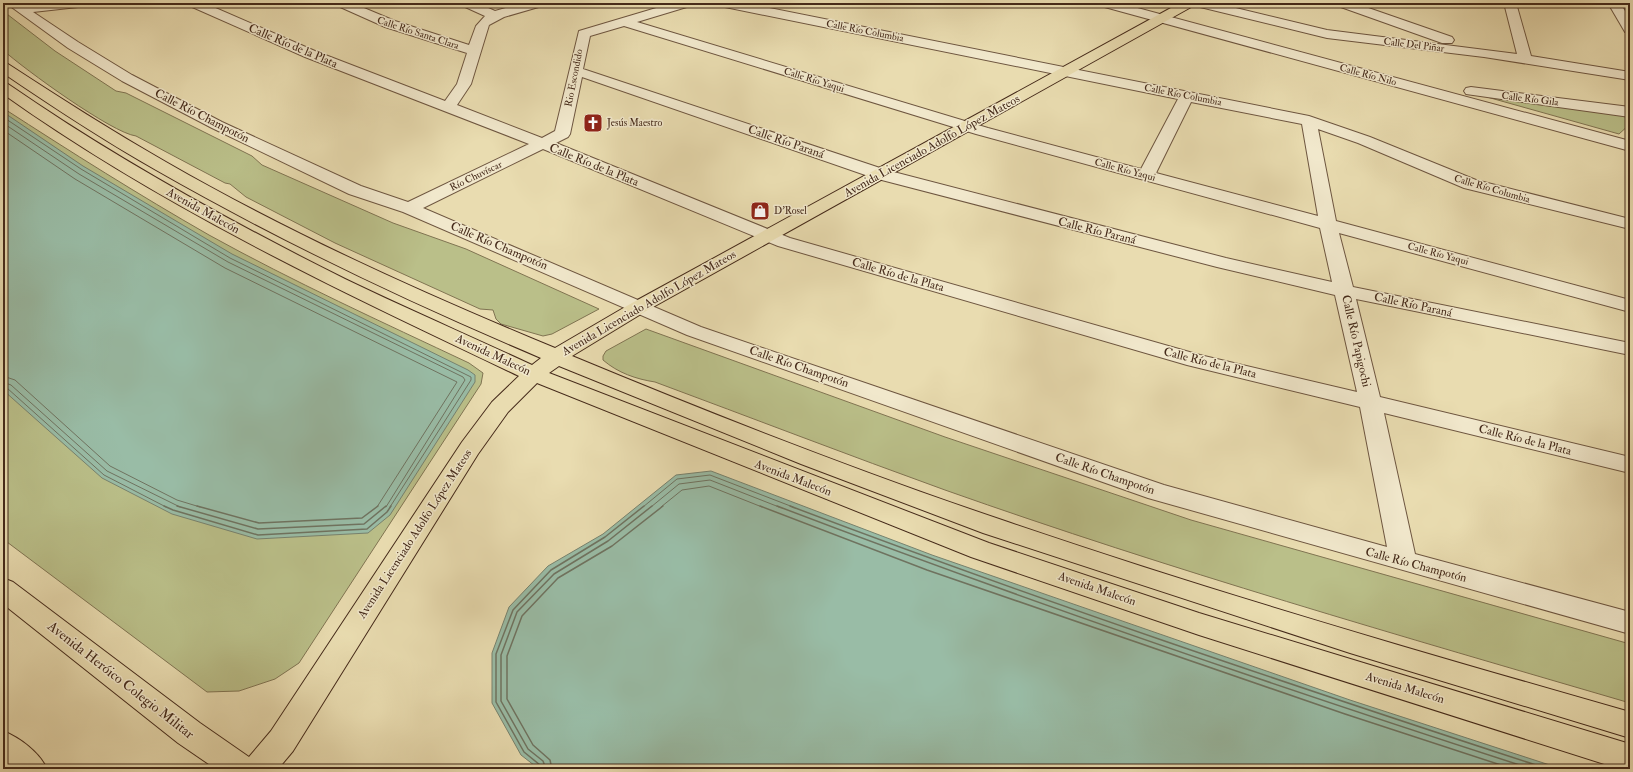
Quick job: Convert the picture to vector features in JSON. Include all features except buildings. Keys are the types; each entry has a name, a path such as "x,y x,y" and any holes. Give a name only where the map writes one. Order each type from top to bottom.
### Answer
{"main road":[{"name":"Avenida Licenciado Adolfo López Mateos","path":"259,769 282,741 492,416 533,374 556,357 639,307 1189,3"},
{"name":"Avenida Malecón","path":"3,67 52,101 168,171 288,235 391,284 556,357 823,464 958,514 1195,593 1469,678 1630,725"},
{"name":"Avenida Malecón","path":"3,87 57,125 129,169 245,234 339,283 533,374 751,462 980,550 1199,624 1630,758"},
{"name":"Avenida Heróico Colegio Militar","path":"3,589 189,733 241,769"},
{"path":"3,745 31,769"}],"street":[{"path":"17,6 78,3"},
{"name":"Calle Río de la Plata","path":"194,3 310,54 542,144 768,236 1194,360 1630,465"},
{"name":"Calle Río Santa Clara","path":"342,3 390,24 473,51"},
{"path":"467,3 495,16"},
{"path":"446,106 454,102 462,88 473,51 483,25 495,16 538,3"},
{"name":"Rio Escondido","path":"542,144 562,134 584,34 686,3"},
{"name":"Calle Río Columbia","path":"725,3 1309,121 1364,140 1470,184 1630,224"},
{"path":"756,9 778,3"},
{"name":"Calle Río Nilo","path":"1105,3 1630,146"},
{"name":"Calle Del Piñar","path":"1200,3 1327,34 1484,52 1630,76"},
{"path":"1342,3 1484,52"},
{"path":"1510,3 1525,59"},
{"name":"Calle Río Champotón","path":"17,6 73,45 127,78 217,125 355,190 409,208 694,331 1157,492 1630,623"},
{"path":"1621,11 1630,29"},
{"name":"Calle Río Yaqui","path":"624,22 966,126 1630,306"},
{"name":"Calle Río Paraná","path":"576,72 589,74 880,174 1216,261 1345,291 1630,349"},
{"name":"Calle Río Gila","path":"1430,92 1447,88 1630,112"},
{"path":"1146,175 1187,96"},
{"name":"Calle Río Papigochi","path":"1309,121 1328,224 1370,402 1403,561"},
{"name":"Río Chuvíscar","path":"409,208 542,144"}],"shaded area":[{"path":"3,11 55,51 116,91 126,93 252,156 262,165 393,223 466,249 599,309 552,334 543,336 501,324 496,319 493,310 480,309 335,243 246,197 230,184 225,183 136,136 108,124 68,99 3,50"},
{"path":"1487,97 1630,116 1630,124 1619,134"},
{"path":"3,108 105,173 209,235 371,317 469,363 483,373 481,384 299,663 275,679 239,691 207,692 3,539 6,515 3,512"},
{"path":"646,329 945,437 1191,520 1630,644 1630,703 1458,653 1115,548 945,490 655,382 628,375 609,365 603,360 603,356 606,351"}],"water":[{"path":"3,112 83,166 232,254 468,370 475,375 475,382 390,515 368,533 257,539 172,514 102,478 3,390"},
{"path":"711,471 932,555 1350,700 1562,769 539,769 521,755 492,703 492,653 509,607 548,566 603,534 676,475"}],"place":[{"name":"Jesús Maestro","path":"593,123"},
{"name":"D'Rosel","path":"760,211"}]}
